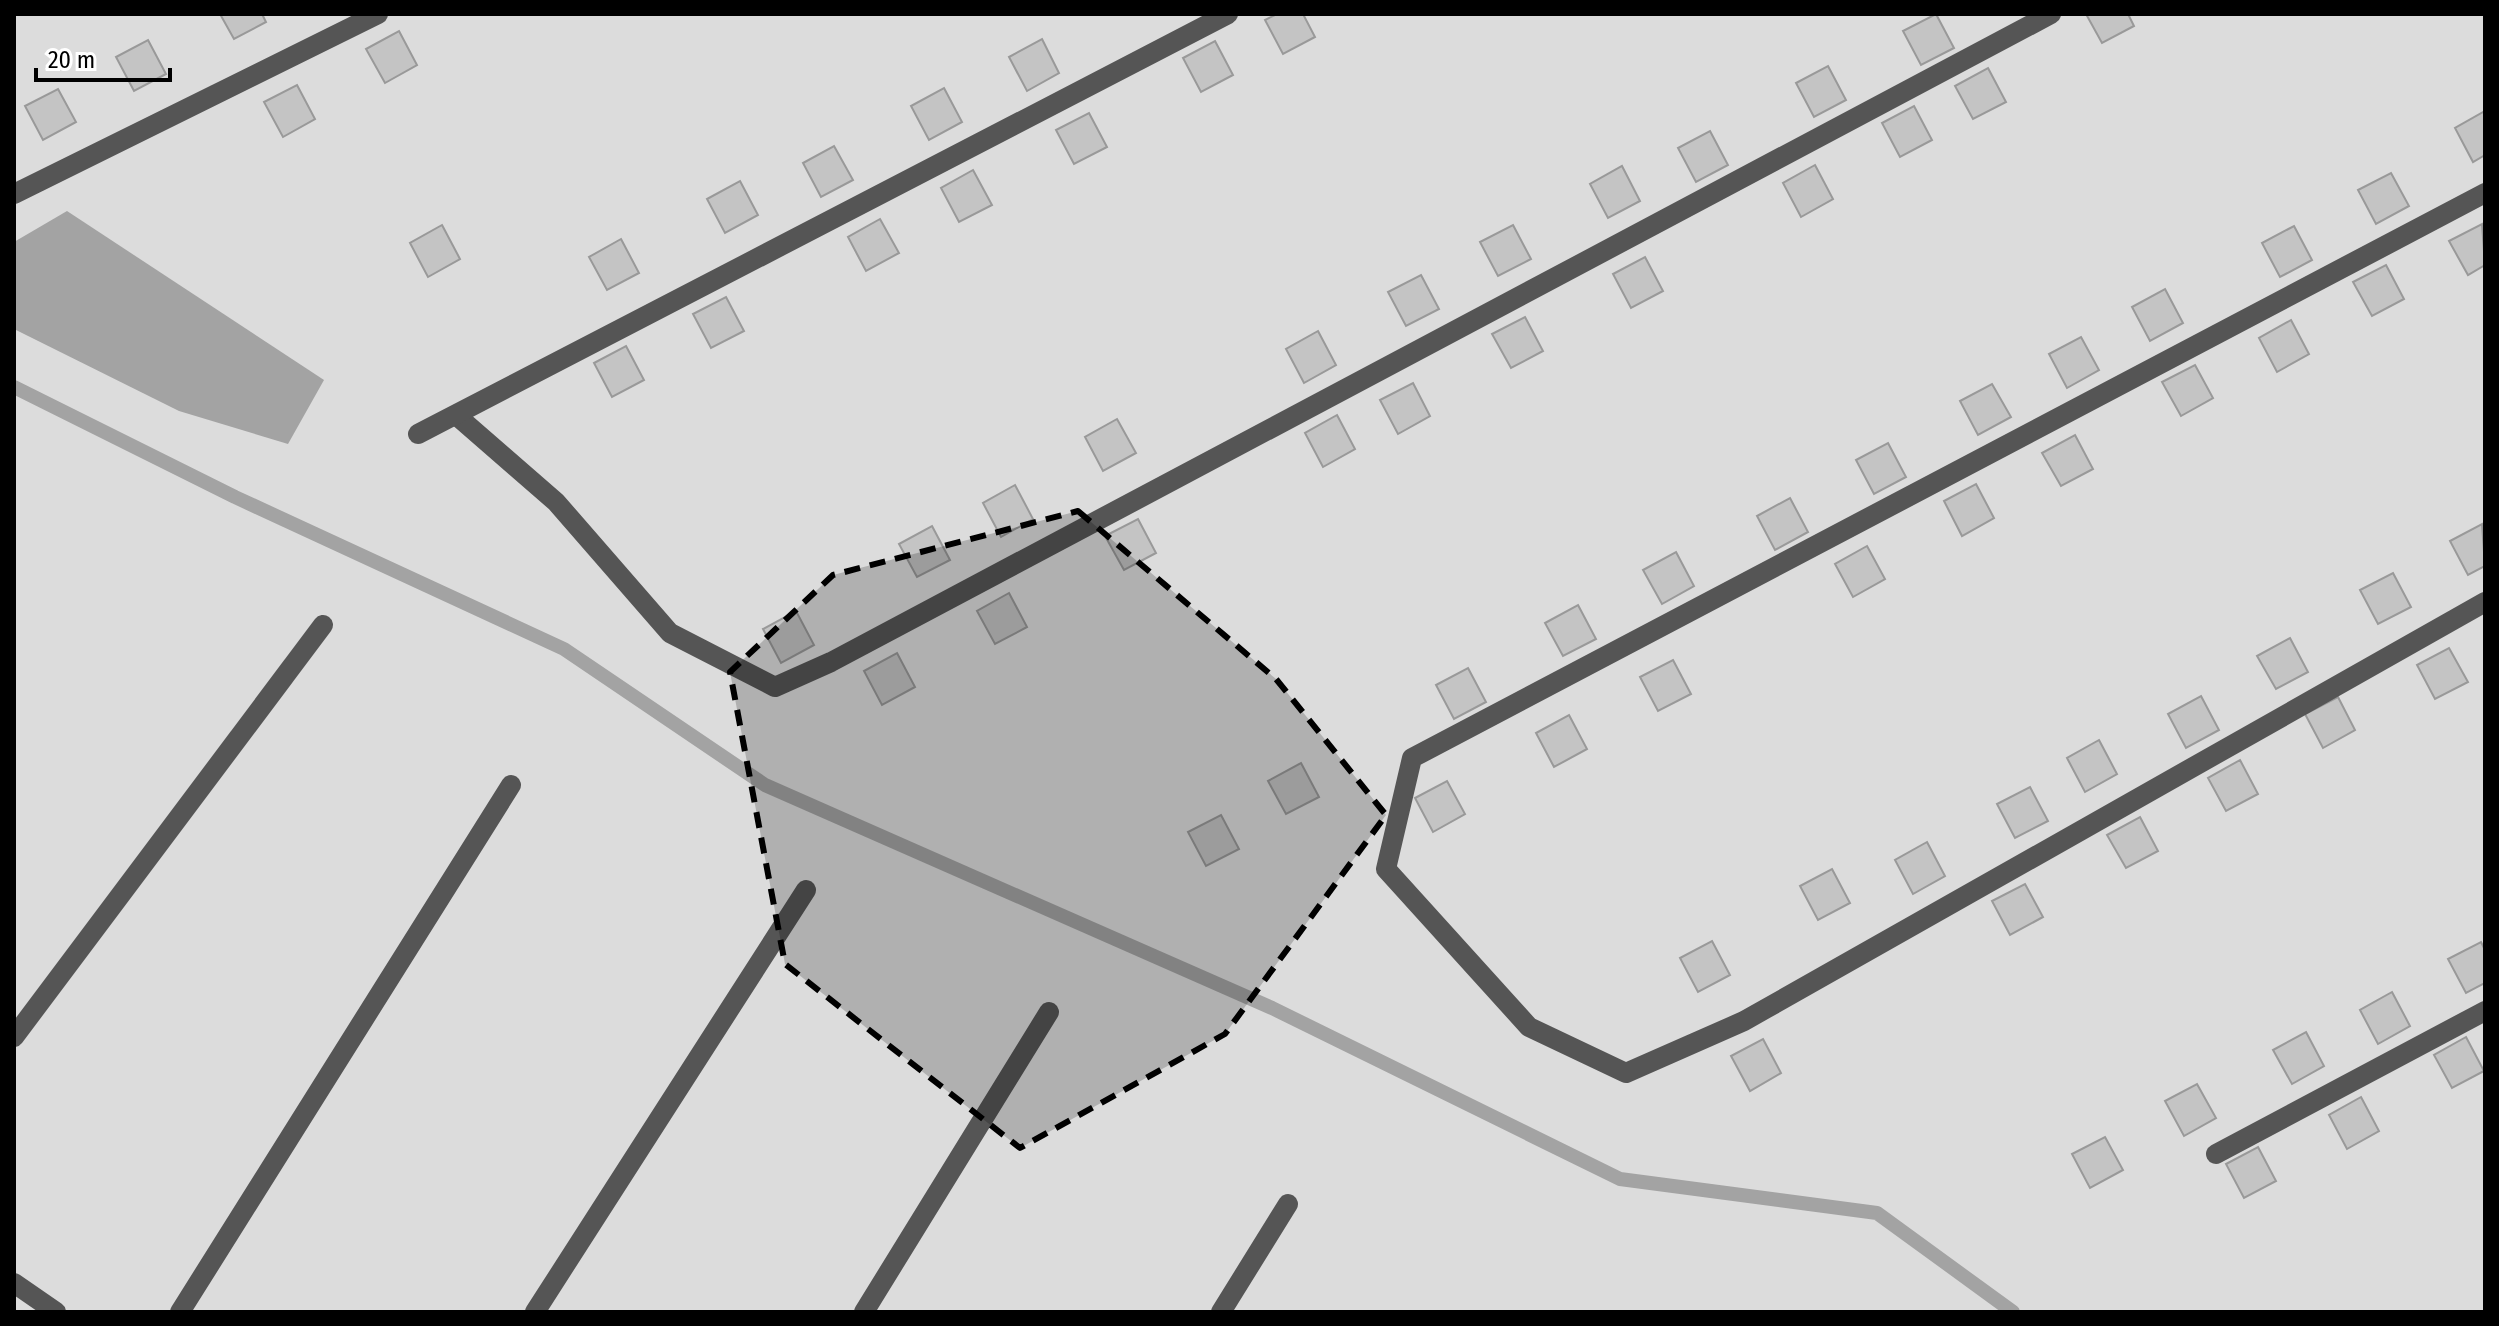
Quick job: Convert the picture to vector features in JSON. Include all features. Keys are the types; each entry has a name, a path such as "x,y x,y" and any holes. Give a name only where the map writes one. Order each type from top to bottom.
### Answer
{"street":[{"path":"14,194 378,14"},
{"path":"418,434 1228,14"},
{"path":"456,415 556,502 670,633 775,687 831,662 2051,14"},
{"path":"2485,193 1412,758 1386,869 1529,1027 1626,1073 1744,1021 2485,602"},
{"path":"14,1037 323,625"},
{"path":"180,1312 511,785"},
{"path":"535,1312 806,890"},
{"path":"2216,1154 2485,1011"},
{"path":"864,1312 1049,1012"},
{"path":"1221,1312 1288,1204"},
{"path":"14,1283 56,1312"}],"highlighted area":[{"path":"1078,511 1276,679 1386,815 1225,1034 1020,1148 785,964 730,672 833,575"}],"shaded area":[{"path":"14,14 2485,14 2485,1312 14,1312"},
{"path":"67,211 324,380 288,444 179,411 14,329 14,242"}],"building":[{"path":"220,14 262,14 266,22 234,39"},
{"path":"1277,14 1303,14 1315,37 1283,54 1265,20"},
{"path":"1936,14 1954,48 1921,65 1903,31"},
{"path":"2086,14 2128,14 2134,26 2102,43"},
{"path":"399,31 417,65 385,83 366,49"},
{"path":"1042,39 1059,73 1027,91 1009,57"},
{"path":"148,40 166,74 134,91 116,57"},
{"path":"1215,41 1233,75 1201,92 1183,58"},
{"path":"1828,66 1846,100 1814,117 1796,83"},
{"path":"1988,68 2006,102 1973,119 1955,86"},
{"path":"297,85 315,119 283,137 264,102"},
{"path":"944,88 962,122 929,140 911,106"},
{"path":"58,89 76,122 43,140 25,106"},
{"path":"1914,106 1932,140 1900,157 1882,123"},
{"path":"2485,111 2485,155 2473,162 2455,128"},
{"path":"1089,113 1107,147 1074,164 1056,130"},
{"path":"1710,131 1728,165 1696,182 1678,148"},
{"path":"834,146 853,180 821,197 803,163"},
{"path":"1815,165 1833,199 1801,217 1783,183"},
{"path":"1622,166 1640,201 1608,218 1590,184"},
{"path":"973,170 992,205 959,222 941,188"},
{"path":"2391,173 2409,206 2376,224 2358,190"},
{"path":"740,181 758,215 725,233 707,199"},
{"path":"880,219 899,253 866,271 848,237"},
{"path":"2482,224 2485,265 2468,275 2449,241"},
{"path":"442,225 460,259 428,277 410,243"},
{"path":"1513,225 1531,259 1498,276 1480,242"},
{"path":"2294,226 2312,260 2280,277 2262,243"},
{"path":"621,239 639,273 607,290 589,257"},
{"path":"1645,257 1663,291 1631,308 1613,274"},
{"path":"2386,265 2404,299 2372,316 2353,282"},
{"path":"1421,275 1439,309 1406,326 1388,292"},
{"path":"2165,289 2183,323 2150,341 2132,307"},
{"path":"726,297 744,331 711,348 693,314"},
{"path":"1525,317 1543,351 1511,368 1492,334"},
{"path":"2291,320 2309,354 2277,372 2259,338"},
{"path":"1318,331 1336,365 1304,383 1286,349"},
{"path":"2081,337 2099,370 2067,388 2049,354"},
{"path":"626,346 644,380 612,397 594,363"},
{"path":"2195,365 2213,398 2181,416 2162,382"},
{"path":"1413,383 1430,416 1398,434 1380,400"},
{"path":"1992,384 2011,417 1978,435 1960,401"},
{"path":"1337,415 1355,449 1323,467 1305,433"},
{"path":"1117,419 1136,453 1103,471 1085,437"},
{"path":"2075,435 2093,469 2061,486 2042,453"},
{"path":"1888,443 1906,477 1874,494 1856,460"},
{"path":"1976,484 1994,518 1962,536 1944,501"},
{"path":"1015,485 1033,519 1001,537 983,503"},
{"path":"1790,498 1808,532 1775,550 1757,516"},
{"path":"1138,519 1156,553 1124,570 1105,536"},
{"path":"2482,524 2485,566 2468,575 2450,541"},
{"path":"932,526 950,560 917,577 899,544"},
{"path":"1867,546 1885,579 1853,597 1835,564"},
{"path":"1676,552 1694,586 1662,604 1643,570"},
{"path":"2393,573 2411,607 2378,624 2360,590"},
{"path":"1009,593 1027,627 995,644 977,611"},
{"path":"1578,605 1596,639 1563,656 1545,623"},
{"path":"796,611 814,645 781,663 763,629"},
{"path":"2290,638 2308,672 2276,689 2257,656"},
{"path":"2449,648 2468,682 2435,699 2417,665"},
{"path":"897,653 915,687 882,705 864,671"},
{"path":"1673,660 1691,694 1658,711 1640,677"},
{"path":"1468,668 1486,702 1454,719 1436,685"},
{"path":"2201,696 2219,730 2186,748 2168,714"},
{"path":"2338,697 2355,730 2323,748 2305,714"},
{"path":"1569,715 1587,749 1554,767 1536,733"},
{"path":"2099,740 2117,774 2085,792 2067,758"},
{"path":"2240,760 2258,794 2226,811 2208,778"},
{"path":"1301,763 1319,797 1286,814 1268,781"},
{"path":"1447,781 1465,814 1433,832 1415,798"},
{"path":"2030,787 2048,821 2015,838 1997,804"},
{"path":"1221,815 1239,849 1206,866 1188,832"},
{"path":"2140,817 2158,851 2126,868 2107,835"},
{"path":"1927,842 1945,876 1913,894 1895,860"},
{"path":"1832,869 1850,903 1818,920 1800,886"},
{"path":"2025,884 2043,917 2010,935 1992,901"},
{"path":"1712,941 1730,975 1698,992 1680,958"},
{"path":"2481,942 2485,950 2485,983 2466,993 2448,959"},
{"path":"2392,992 2410,1026 2378,1044 2360,1010"},
{"path":"2306,1032 2324,1066 2292,1084 2273,1050"},
{"path":"2466,1037 2484,1071 2452,1088 2434,1055"},
{"path":"1763,1039 1781,1073 1750,1091 1731,1056"},
{"path":"2197,1084 2216,1118 2184,1136 2165,1101"},
{"path":"2361,1097 2379,1131 2347,1149 2329,1115"},
{"path":"2105,1137 2123,1170 2090,1188 2072,1154"},
{"path":"2258,1147 2276,1181 2244,1198 2226,1164"}],"waterway":[{"path":"14,387 235,497 564,649 765,785 1272,1008 1620,1179 1877,1213 2013,1312"}]}
